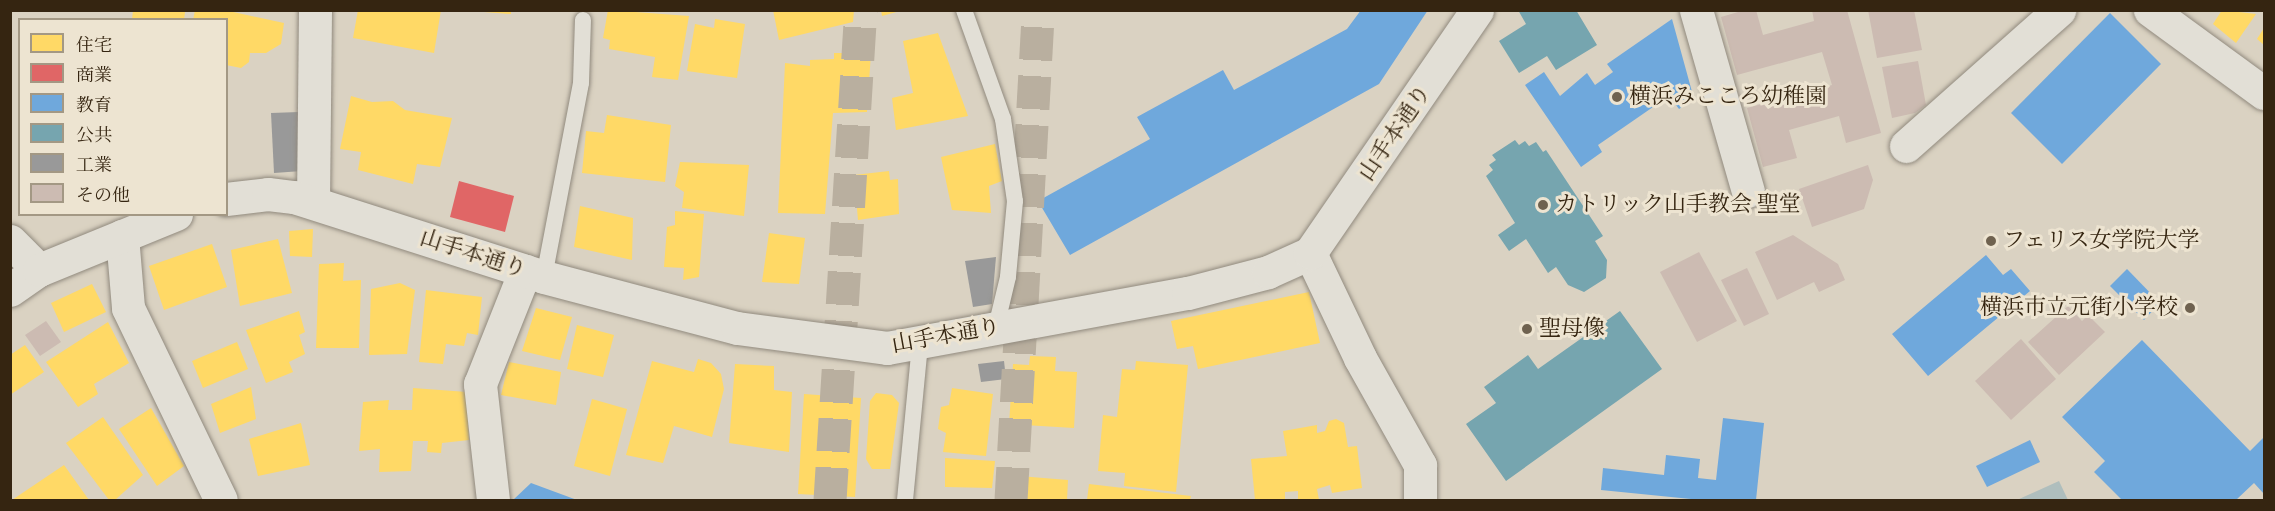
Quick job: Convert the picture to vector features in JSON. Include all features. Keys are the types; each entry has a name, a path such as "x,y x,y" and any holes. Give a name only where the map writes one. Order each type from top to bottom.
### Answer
{"street":[{"path":"313,202 315,10"},
{"name":"山手本通り","path":"228,199 268,194 313,202 535,274 737,328 855,346 887,348 1188,293 1268,272 1310,253 1477,10"},
{"path":"1696,10 1748,191"},
{"path":"1905,146 2059,10"},
{"path":"2150,10 2265,93"},
{"path":"10,290 39,270 171,216"},
{"path":"122,236 128,308 221,501"},
{"path":"10,241 39,270"},
{"path":"1310,253 1360,358 1419,465 1442,501"},
{"path":"493,501 480,384 535,274"},
{"path":"1419,465 1420,501"}],"lane":[{"path":"964,10 1003,119 1015,201 1008,277 996,327"},
{"path":"535,274 581,83 584,20"},
{"path":"905,501 920,343"}],"shaded area":[{"path":"2059,481 2068,500 2017,500"}],"building: 住宅":[{"path":"133,10 185,12 184,18 132,18"},
{"path":"195,10 224,10 284,23 281,44 266,53 250,53 249,62 241,68 228,65 228,18 193,18"},
{"path":"358,10 441,10 434,53 353,38"},
{"path":"458,10 511,10 511,14"},
{"path":"608,10 689,16 678,80 652,77 655,57 609,49 610,40 603,38"},
{"path":"773,10 854,10 853,22 779,40"},
{"path":"881,10 900,10 900,11 882,16"},
{"path":"2222,10 2256,14 2236,43 2213,24"},
{"path":"715,19 745,24 737,78 687,71 695,24 714,28"},
{"path":"2264,28 2264,45 2257,39"},
{"path":"938,33 968,116 896,130 892,98 913,93 903,41"},
{"path":"834,53 871,53 867,112 833,113 825,214 778,213 785,63 810,66 810,60 834,59"},
{"path":"351,96 372,102 393,101 405,110 452,118 440,167 417,164 413,184 358,170 361,152 340,149"},
{"path":"607,115 671,125 665,182 582,173 586,131 604,133"},
{"path":"995,144 1002,181 989,186 991,213 952,210 941,157"},
{"path":"680,162 749,165 744,216 682,208 684,192 675,186"},
{"path":"889,171 890,180 898,179 899,214 858,220 854,175"},
{"path":"580,206 633,218 632,260 574,247"},
{"path":"675,211 704,214 699,277 683,280 684,268 664,267 667,227 675,225"},
{"path":"313,229 312,257 290,256 289,231"},
{"path":"769,233 805,238 799,284 762,282"},
{"path":"278,239 292,293 240,306 231,250"},
{"path":"212,244 227,287 164,310 149,266"},
{"path":"344,263 343,281 361,280 359,348 316,348 319,264"},
{"path":"400,283 415,290 407,354 369,355 371,289"},
{"path":"92,284 106,312 64,332 51,303"},
{"path":"426,290 482,297 478,335 467,333 464,346 446,344 443,364 419,362"},
{"path":"1309,292 1320,343 1198,369 1193,346 1177,349 1171,321"},
{"path":"536,308 572,317 560,360 522,351"},
{"path":"299,311 305,332 299,335 305,354 289,362 293,372 266,383 246,330"},
{"path":"108,322 129,363 94,384 98,394 78,407 46,362"},
{"path":"577,325 614,335 603,377 567,369"},
{"path":"237,342 248,369 203,388 192,361"},
{"path":"25,345 44,372 10,395 10,355"},
{"path":"1030,356 1056,357 1055,371 1077,372 1074,428 1009,424 1013,364 1029,365"},
{"path":"698,359 711,363 721,374 724,389 712,437 674,426 663,463 626,455 652,361 694,372"},
{"path":"1136,361 1188,365 1176,492 1124,486 1125,473 1098,471 1103,415 1117,417 1122,369 1135,370"},
{"path":"509,362 561,372 556,405 501,395"},
{"path":"735,364 774,366 774,390 792,392 789,452 729,443"},
{"path":"251,387 256,419 220,433 211,404"},
{"path":"413,388 467,392 469,440 442,443 441,453 427,452 428,441 413,441 411,471 379,472 380,449 359,451 363,402 389,400 388,410 412,410"},
{"path":"952,388 993,394 986,456 943,452 946,433 938,429 941,407 949,405"},
{"path":"876,393 892,395 899,403 890,469 872,469 866,459 870,401"},
{"path":"804,394 861,398 855,497 798,494"},
{"path":"592,399 627,409 610,476 574,466"},
{"path":"151,408 184,466 157,486 119,429"},
{"path":"103,417 143,475 115,500 109,500 66,443"},
{"path":"1336,419 1344,423 1348,447 1357,446 1362,488 1332,493 1330,485 1317,489 1319,500 1298,500 1298,491 1285,492 1285,499 1255,500 1251,459 1287,456 1283,431 1317,425 1317,433 1325,431 1329,421"},
{"path":"301,423 310,465 258,476 249,439"},
{"path":"945,458 995,461 992,488 945,487"},
{"path":"64,465 89,500 12,500"},
{"path":"1006,475 1068,480 1067,500 1003,500"},
{"path":"1089,484 1191,496 1190,500 1087,500"}],"building: 商業":[{"path":"459,181 514,196 505,232 450,217"}],"building: 教育":[{"path":"1361,10 1428,10 1379,84 1070,255 1038,201 1150,139 1137,117 1223,70 1234,90 1347,29"},
{"path":"2110,13 2161,64 2062,164 2011,113"},
{"path":"1672,19 1694,99 1679,109 1669,96 1598,145 1602,152 1581,167 1525,85 1544,72 1560,96 1587,73 1595,85 1613,72 1607,64"},
{"path":"1986,255 2003,275 2011,269 2030,291 1928,376 1892,334"},
{"path":"2127,269 2160,303 2144,320 2110,286"},
{"path":"2142,340 2250,451 2264,437 2264,494 2254,483 2236,500 2122,500 2094,472 2105,461 2062,417"},
{"path":"1723,418 1764,423 1756,500 1701,500 1601,490 1603,468 1664,475 1666,455 1700,459 1698,478 1716,480"},
{"path":"2030,440 2040,462 1987,487 1976,466"},
{"path":"531,483 577,500 513,500"}],"building: 公共":[{"path":"1518,10 1576,10 1597,45 1556,70 1547,56 1519,73 1499,41 1526,24"},
{"name":"カトリック山手教会 聖堂","path":"1515,140 1519,145 1525,141 1529,146 1536,142 1543,152 1546,150 1603,236 1595,241 1607,260 1606,278 1584,292 1568,285 1556,267 1548,273 1526,239 1509,251 1498,235 1515,223 1486,176 1493,170 1489,165 1496,160 1492,155"},
{"path":"1620,311 1662,369 1506,481 1466,424 1496,403 1484,387 1528,355 1538,369"}],"building: 工業":[{"path":"299,112 302,171 274,173 271,113"},
{"path":"996,257 992,304 973,307 965,261"},
{"path":"1004,361 1006,379 981,382 978,364"}],"building: その他":[{"path":"1745,10 1756,10 1763,35 1814,21 1812,10 1847,10 1881,133 1846,143 1839,116 1789,130 1797,158 1763,167 1747,108 1832,85 1822,52 1737,75 1721,17"},
{"path":"1868,10 1914,10 1922,50 1877,58"},
{"path":"1918,61 1926,105 1915,113 1892,118 1882,67"},
{"path":"1868,165 1873,180 1864,209 1812,227 1799,189"},
{"path":"1793,235 1838,264 1845,280 1819,292 1814,282 1777,300 1755,252"},
{"path":"1699,252 1737,321 1697,342 1660,272"},
{"path":"1747,268 1769,314 1744,326 1721,280"},
{"path":"2068,306 2082,321 2088,315 2105,332 2059,375 2028,342"},
{"path":"46,321 61,342 40,356 25,335"},
{"path":"2021,339 2056,379 2011,420 1975,381"}],"tunnel":[{"path":"830,500 861,10"},
{"path":"1011,500 1038,10"}],"place":[{"name":"横浜みこころ幼稚園","path":"1617,97"},
{"name":"カトリック山手教会 聖堂","path":"1543,205"},
{"name":"フェリス女学院大学","path":"1991,241"},
{"name":"横浜市立元街小学校","path":"2190,308"},
{"name":"聖母像","path":"1527,329"}]}
